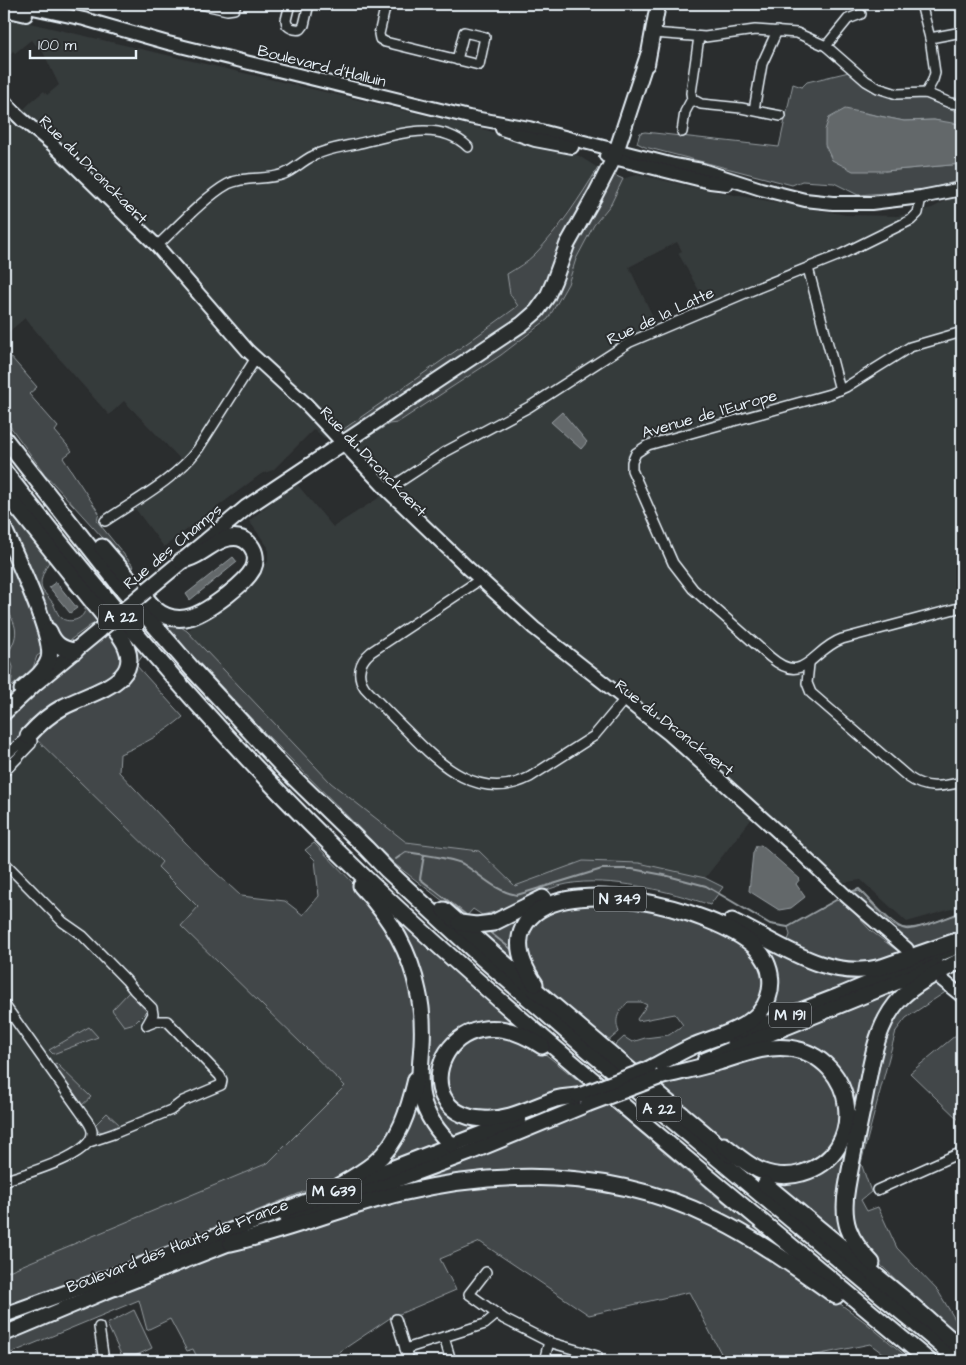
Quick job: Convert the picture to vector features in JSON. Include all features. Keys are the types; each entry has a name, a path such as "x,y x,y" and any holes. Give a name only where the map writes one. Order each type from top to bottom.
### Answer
{"highway":[{"path":"4,437 22,453 56,497 155,609 162,614 172,618 186,619 212,607 244,581 253,569 255,558 251,544 247,540 232,537 221,540 199,554 181,561"},
{"name":"A 22","path":"4,437 116,581 193,670 286,770 394,877 516,988 960,1361"},
{"name":"A 22","path":"4,471 147,648 217,727 359,872 420,929 585,1074 929,1361"},
{"path":"4,491 120,636 126,645 130,657 128,668 120,679 59,709 28,736"},
{"path":"4,529 43,622 54,642 64,649 75,650"},
{"path":"22,690 40,674 49,659 49,646 43,622"},
{"path":"281,794 302,824 374,900 397,933 410,963 418,991 422,1017 421,1084 423,1102 444,1137 452,1145"},
{"path":"366,848 397,870 580,1029 908,1302 962,1350"},
{"path":"460,924 493,923 551,894 571,889 593,888 633,891 685,903 733,922 812,961 842,970 872,970 962,939"},
{"name":"N 349","path":"580,1029 535,984 521,956 519,942 524,926 530,917 544,907 563,900 577,898 608,898 648,903 704,919 726,929 751,944 763,956 771,978 769,996 759,1013 740,1027 684,1050 654,1073"},
{"path":"908,1302 904,1295 866,1258 852,1240 844,1214 846,1187 873,1056 884,1022 894,1006 911,989 962,960"},
{"path":"583,1100 555,1099 520,1113 495,1119 471,1117 455,1109 444,1096 439,1082 441,1062 451,1045 464,1036 484,1030 501,1030 531,1039 567,1065 585,1074"},
{"path":"654,1073 717,1063 752,1052 781,1048 797,1050 822,1061 835,1074 842,1086 846,1099 847,1117 839,1144 821,1165 797,1174 780,1175 756,1168 671,1105"},
{"path":"322,1196 366,1169 388,1148 399,1130 408,1108 422,1053"},
{"path":"231,1243 276,1232 350,1206 438,1185 480,1179 529,1176 599,1182 658,1197 713,1218 744,1234 812,1278 923,1361"}],"main road":[{"name":"Boulevard d'Halluin","path":"14,4 78,18 168,44"},
{"name":"Rue des Champs","path":"4,713 37,682 282,476 339,443 381,411 455,369 538,311 552,287 564,250 599,198 618,155 642,88 658,4"},
{"name":"Boulevard d'Halluin","path":"4,10 168,44 469,117 529,128 710,182 761,189 805,200 871,208 962,196"},
{"name":"Rue du Dronckaert","path":"4,101 68,169 162,261 235,347 254,361"},
{"name":"Rue du Dronckaert","path":"18,116 66,157 157,246 254,361 478,581"},
{"name":"Boulevard d'Halluin","path":"921,201 962,190"},
{"name":"Rue du Dronckaert","path":"339,443 398,511 478,581 623,702 670,734 904,949"},
{"name":"Rue des Champs","path":"4,706 22,690 37,682"},
{"name":"M 191","path":"654,1073 962,944"},
{"name":"M 191","path":"583,1100 862,998 962,955"},
{"path":"941,979 962,996"},
{"name":"Boulevard des Hauts de France","path":"4,1315 120,1273 452,1145 583,1100"},
{"name":"Boulevard des Hauts de France","path":"4,1334 231,1243 469,1153 583,1100"},
{"path":"452,1145 469,1149 493,1142"}],"street":[{"path":"200,4 229,10 234,9 236,4"},
{"path":"290,4 286,20 287,25 289,28 301,29 310,4"},
{"path":"386,4 379,34 382,41 457,60"},
{"path":"921,4 930,38 934,73 933,80 926,93"},
{"path":"826,46 848,19 862,14"},
{"path":"653,33 699,37 752,30 797,32 826,46 866,81 878,88 897,94 926,93 950,103 962,104"},
{"path":"754,110 762,64 777,31"},
{"path":"930,38 962,32"},
{"path":"682,132 685,112 692,99 691,94 699,37"},
{"path":"692,99 701,104 754,110 781,116"},
{"path":"157,246 212,196 230,184 250,178 283,174 319,153 418,131 434,132 457,138 468,147"},
{"name":"Rue de la Latte","path":"387,490 445,452 529,407 630,342 683,318 855,248 911,220 918,213 921,201"},
{"path":"808,268 840,390"},
{"name":"Avenue de l'Europe","path":"809,664 796,669 788,669 779,664 688,584 670,557 637,484 631,465 636,453 653,443 825,396 840,390 905,349 922,342 962,332"},
{"path":"105,521 188,462 254,361"},
{"path":"478,581 371,652 364,658 360,670 365,688 439,762 456,774 481,784 500,785 519,782 590,739 623,702"},
{"path":"962,607 836,641 822,650 809,664 807,683 811,693 908,777 919,784 929,787 940,787 962,782"},
{"path":"4,757 28,736 32,741 4,772"},
{"path":"4,1181 72,1155 89,1142 171,1110 183,1101 221,1085 222,1080 167,1021 158,1021 147,1025 152,1014 152,1008 86,940 67,926 5,864"},
{"path":"4,1004 91,1128 92,1134 89,1142"},
{"path":"877,1190 962,1152"},
{"path":"486,1272 469,1294 497,1314 549,1342 597,1356"},
{"path":"405,1349 485,1324 497,1314"},
{"path":"396,1319 409,1361"},
{"path":"98,1328 104,1361"},
{"path":"444,1337 451,1361"},
{"path":"544,1361 549,1342"}],"shaded area":[{"path":"4,17 487,130 579,156 598,168 585,189 535,255 507,274 519,305 341,431 324,438 314,429 273,470 261,474 164,547 134,507 187,466 124,401 109,415 25,318 4,336 4,111 16,122 22,111 33,100 44,91 47,95 59,85 43,52 31,40 15,53 13,51 4,60"},
{"path":"849,72 866,87 892,98 922,97 962,112 962,126 934,120 904,121 860,112 885,171 962,164 962,180 924,190 858,195 834,183 802,181 792,185 645,147 637,143 640,133 645,132 779,147 793,84 802,87 807,82"},
{"path":"845,109 904,121 934,120 959,124 962,126 962,164 885,171 853,171 832,160 825,145 825,130 829,118"},
{"path":"598,168 623,179 611,204 594,225 576,259 568,284 548,319 501,355 397,423 389,424 353,446 341,431 518,306 510,294 507,274 529,260 544,245 569,213"},
{"path":"637,174 701,189 846,215 898,216 932,208 962,192 962,906 907,922 861,880 839,883 761,807 705,878 639,863 583,861 515,886 479,851 406,842 331,783 187,631 254,582 268,561 268,547 249,521 295,482 333,527 380,497 387,486 353,446 389,424 397,423 501,355 541,326 553,312 568,284 576,259 594,225 611,204 623,179","holes":["677,242 682,251 678,253 706,303 657,325 629,267"]},
{"path":"4,349 37,387 29,394 58,427 55,431 72,451 63,458 99,513 97,521 134,567 131,569 44,473 4,418"},
{"path":"562,412 587,442 581,449 551,422"},
{"path":"4,498 51,558 43,574 41,587 53,603 59,616 70,621 81,617 85,610 84,603 70,590 62,573 102,621 91,625 66,643 66,640 58,641 4,519"},
{"path":"4,545 43,635 46,650 37,656 33,668 11,687 13,667 8,653 13,644 16,630 3,592"},
{"path":"233,557 237,562 190,600 186,594"},
{"path":"56,582 77,608 70,613 49,587"},
{"path":"4,597 16,630 15,642 8,653 13,667 11,687 4,694"},
{"path":"165,620 187,631 331,783 406,842 479,851 515,886 583,861 639,863 705,878 723,887 710,905 658,890 620,883 584,882 567,884 543,892 505,912 502,910 482,915 473,909 465,918 396,865 262,730 162,623"},
{"path":"108,630 124,657 115,676 27,730 4,752 4,721"},
{"path":"127,635 143,655 136,665 183,717 153,738 120,754 119,772 202,860 241,896 285,901 303,915 319,896 315,860 305,850 314,843 340,869 357,887 379,916 400,958 413,1004 416,1029 416,1053 413,1076 406,1101 382,1149 352,1172 89,1279 19,1304 4,1306 4,1273 268,1163 345,1086 181,926 198,907 158,867 162,862 32,735 53,717 116,686"},
{"path":"27,730 163,862 158,867 198,907 181,926 346,1086 268,1163 4,1273 4,752"},
{"path":"761,845 800,879 796,884 805,897 791,908 779,910 749,891 753,853 756,846"},
{"path":"859,891 892,924 899,927 907,928 926,925 962,912 962,934 913,952 850,894"},
{"path":"836,900 845,903 871,931 903,955 875,963 834,963 787,943 790,935 788,927"},
{"path":"585,903 641,907 704,925 729,936 756,955 764,970 764,996 744,1019 721,1031 633,1066 612,1048 624,1037 632,1042 645,1038 669,1035 683,1025 675,1014 638,1021 637,1019 647,1005 641,1002 628,1002 617,1019 619,1032 607,1042 536,978 527,960 526,935 541,914"},
{"path":"531,911 521,968 474,929"},
{"path":"399,920 525,1031 457,1035 438,1093 489,1123 451,1139 433,1114 425,1090 428,1052 395,921"},
{"path":"723,920 795,957 877,974 759,1021 775,979"},
{"path":"934,980 947,991 906,1018 896,1031 861,1163 871,1192 861,1200 867,1211 878,1207 897,1248 938,1291 962,1331 962,1343 862,1247 849,1207 884,1038 901,1005"},
{"path":"905,987 896,998 844,1181 852,1246 772,1184 775,1178 782,1179 843,1143 841,1076 766,1042"},
{"path":"129,992 148,1010 135,1023 124,1026 112,1010"},
{"path":"89,1027 98,1037 53,1054 49,1050"},
{"path":"962,1030 962,1123 910,1073"},
{"path":"498,1034 544,1053 584,1085 492,1114 467,1111 448,1094 444,1080 446,1062 470,1038"},
{"path":"788,1054 816,1063 834,1082 842,1116 835,1140 814,1162 796,1170 777,1170 748,1159 658,1084 757,1055"},
{"path":"56,1063 91,1097 81,1106 53,1065"},
{"path":"417,1103 442,1142 376,1168"},
{"path":"607,1104 708,1190 791,1256 604,1178 380,1194"},
{"path":"107,1113 121,1126 104,1133 99,1131 95,1125"},
{"path":"491,1183 589,1185 647,1199 714,1225 809,1281 865,1322 912,1361 893,1361 870,1344 816,1355 802,1361 725,1361 689,1292 589,1315 480,1242 440,1259 456,1290 390,1318 326,1361 199,1361 193,1349 187,1351 170,1319 147,1330 139,1300 4,1356 4,1338 143,1282 260,1241 395,1200"},
{"path":"134,1310 152,1348 124,1361 107,1324"}],"waterway":[{"path":"396,859 406,852 435,856 458,862 470,868 495,887 517,895 602,869 632,869 706,886 770,924 788,927 836,900"},
{"path":"424,855 420,879 465,914"},
{"path":"851,892 859,889 888,918 906,929 925,926 962,912"},
{"path":"487,930 511,949"}]}
